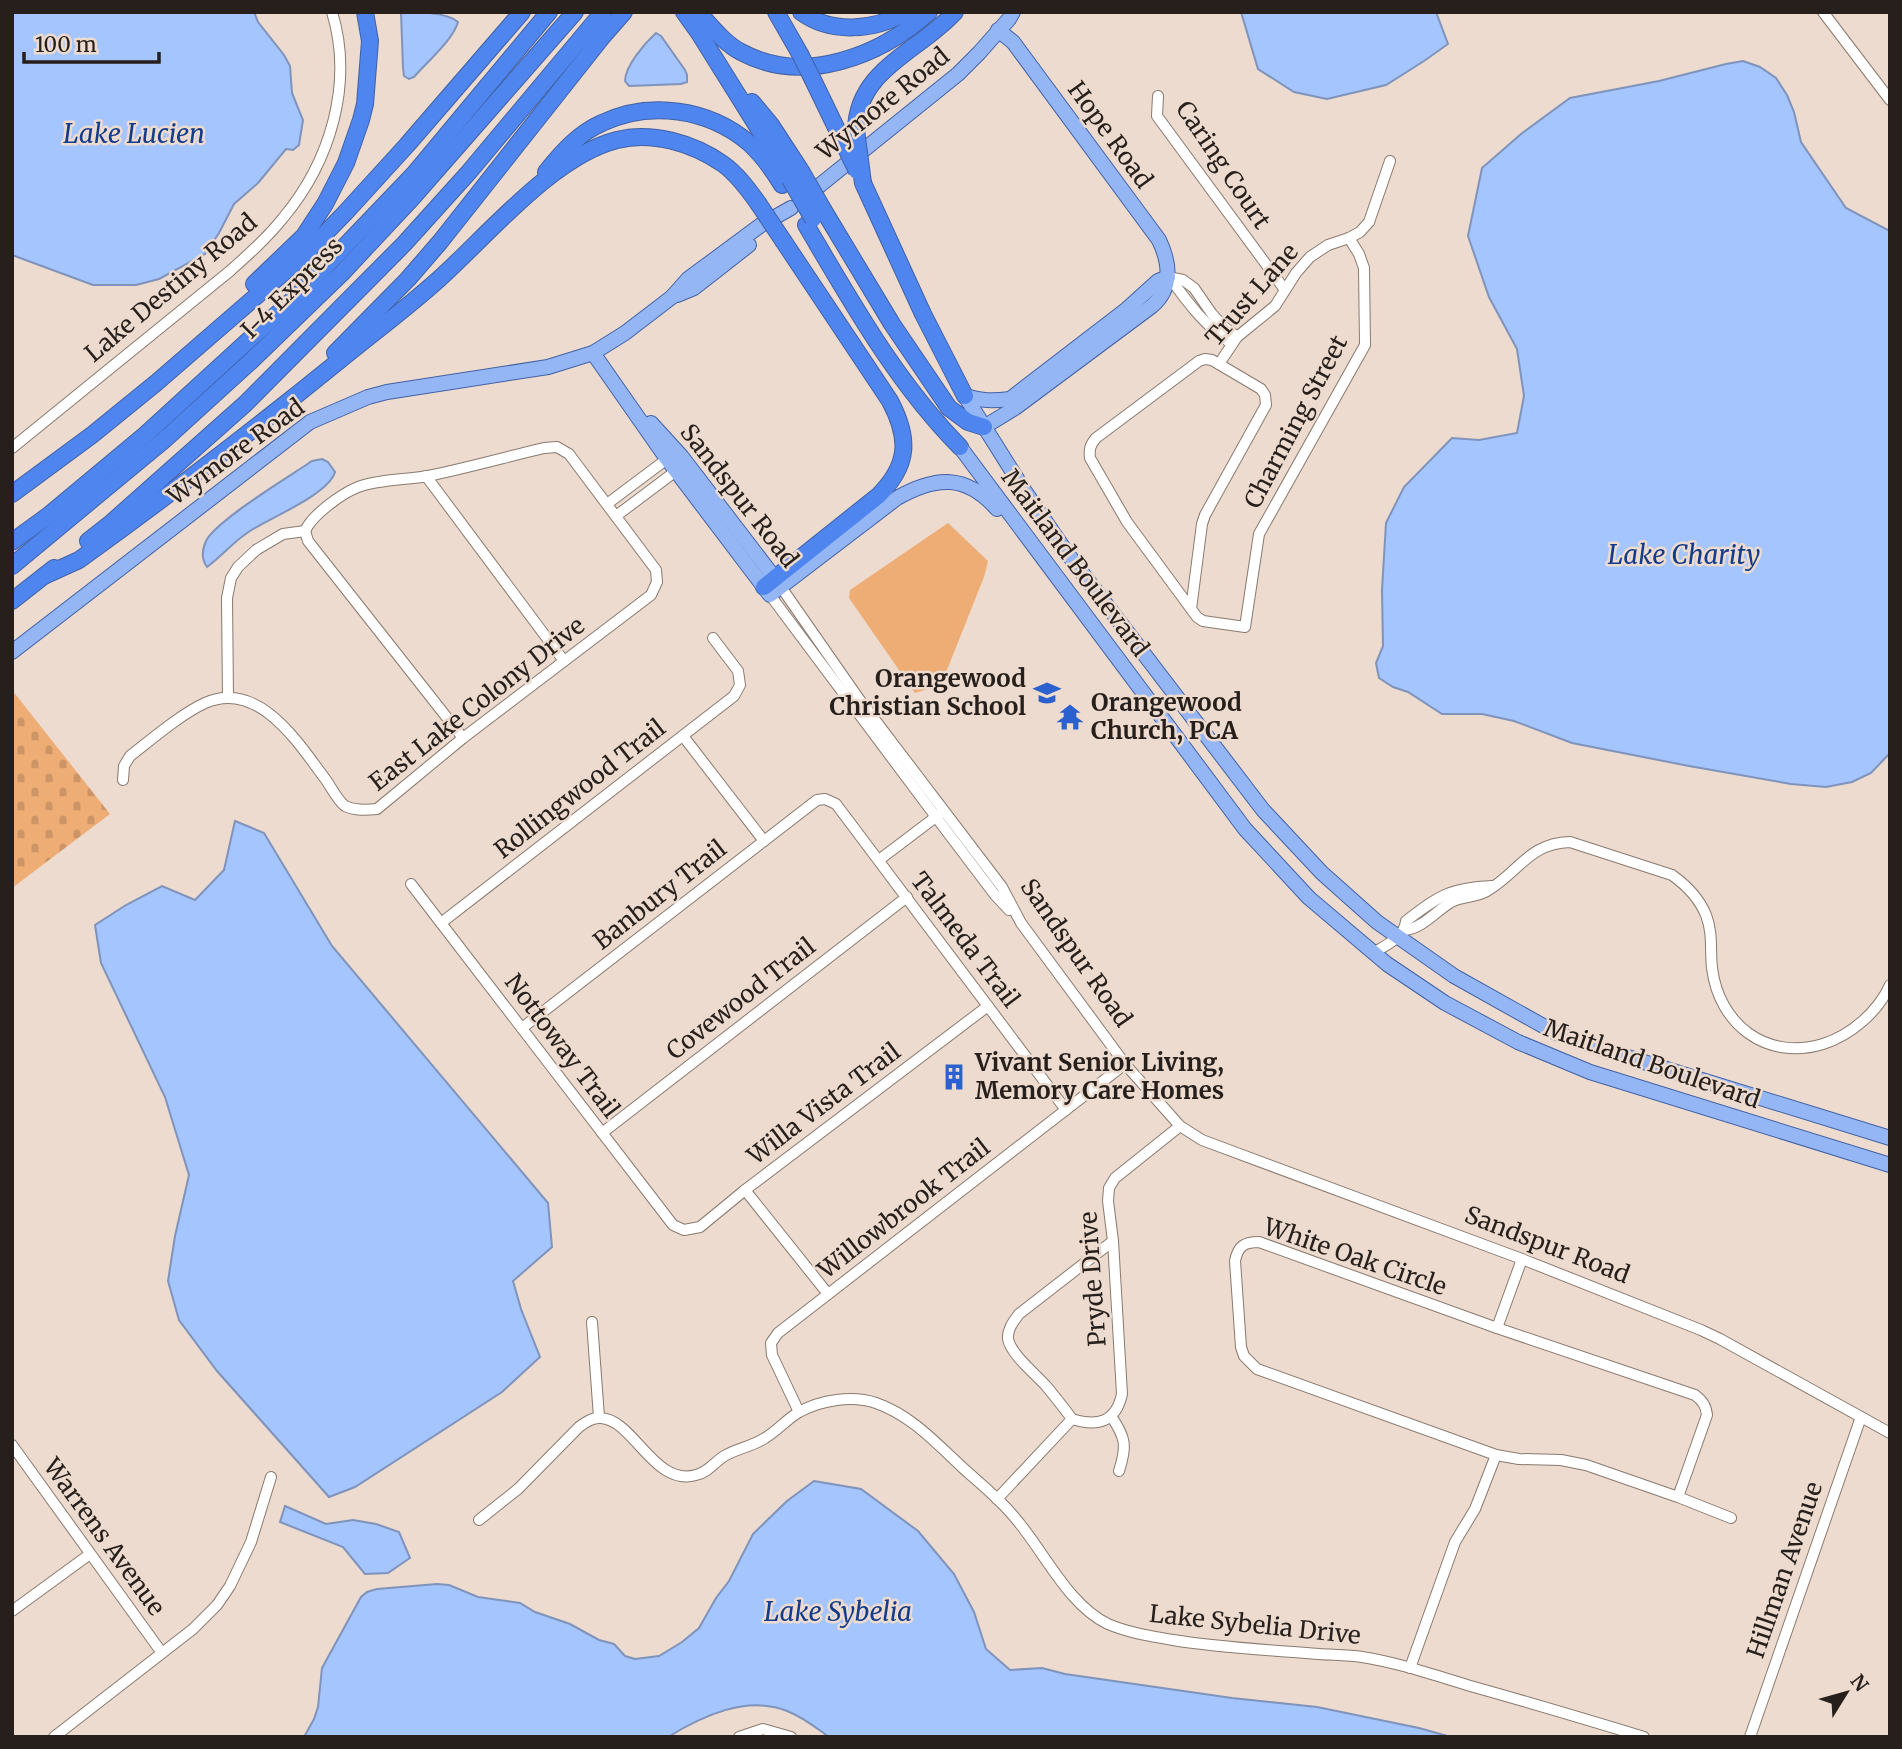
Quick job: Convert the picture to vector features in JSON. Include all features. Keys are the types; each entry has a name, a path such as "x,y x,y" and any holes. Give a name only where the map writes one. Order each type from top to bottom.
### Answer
{"highway":[{"path":"156,383 304,236 325,204 346,163 365,104 370,41 365,12"},
{"path":"12,494 92,435 156,383 305,254 407,145 522,12"},
{"name":"I-4 Express","path":"12,542 145,435 299,294 414,174 549,12"},
{"name":"I-4 Express","path":"12,566 164,440 342,273 413,197 575,12"},
{"path":"12,601 111,523 291,360 404,244 603,12"},
{"path":"279,410 408,279 624,12"},
{"name":"Maitland Boulevard","path":"684,12 791,178 884,341 960,447"},
{"path":"698,12 714,31 741,52 762,62 799,68 849,60 891,40 917,24 929,12"},
{"name":"Maitland Boulevard","path":"776,12 813,80 923,314 965,396"},
{"path":"801,12 810,19 841,28 874,26 906,12"},
{"path":"863,183 856,130 859,108 871,83 898,58 944,25 955,12"},
{"path":"524,198 572,143 601,123 640,111 678,111 717,123 747,142 791,178"},
{"path":"46,575 79,560 279,410 439,279 524,198 585,151 618,139 650,137 688,147 713,158 734,173 758,203 890,401 904,433 898,472 889,485 772,587"},
{"path":"814,219 892,324 949,408 968,422 984,427"}],"main road":[{"name":"Wymore Road","path":"998,30 1001,12"},
{"name":"Wymore Road","path":"12,652 310,422 368,397 387,392 548,367 593,353 672,297 688,279 761,225 791,208 958,74 979,54 1013,12"},
{"name":"Hope Road","path":"998,30 1013,42 1159,240 1164,250 1169,277"},
{"path":"965,396 980,401 1010,399 1128,309 1158,281 1169,277"},
{"path":"984,427 1015,408 1152,306 1166,290 1169,277"},
{"name":"Sandspur Road","path":"593,353 671,465 772,587"},
{"name":"Sandspur Road","path":"619,389 682,457 772,587"},
{"name":"Maitland Boulevard","path":"965,396 1067,553 1263,810 1331,882 1454,976 1554,1032 1890,1138"},
{"name":"Maitland Boulevard","path":"960,447 1245,829 1309,898 1387,964 1482,1023 1518,1042 1590,1072 1890,1165"},
{"path":"772,587 897,498 914,488 946,481 962,484 990,501 1058,579"}],"street":[{"name":"Lake Destiny Road","path":"12,448 230,271 285,216 313,173 333,123 339,97 339,49 332,12"},
{"path":"1823,12 1890,100"},
{"name":"Caring Court","path":"1158,96 1157,116 1285,290"},
{"name":"Trust Lane","path":"1219,364 1234,340 1275,306 1310,257 1328,245 1360,232 1368,222 1390,161"},
{"name":"Charming Street","path":"1191,608 1203,621 1245,627 1259,534 1365,345 1364,268 1349,238"},
{"path":"1169,277 1206,324 1219,336 1234,340"},
{"path":"1205,359 1212,360 1261,390 1265,395 1266,405 1205,515 1191,608 1127,522 1090,458 1089,450 1096,438 1205,359"},
{"name":"East Lake Colony Drive","path":"228,698 269,712 288,730 345,805 361,810 377,809 463,738 651,595 657,582 656,570 569,454 557,447 426,476"},
{"path":"607,504 643,477 682,457"},
{"path":"616,516 652,489 671,465"},
{"path":"463,738 308,541 305,531 316,515 348,492 360,487 426,476 564,661"},
{"path":"643,477 652,489"},
{"path":"122,780 124,766 130,756 194,709 207,702 228,698 227,598 231,578 238,567 257,550 283,534 305,531"},
{"name":"Sandspur Road","path":"772,587 851,703 940,814"},
{"name":"Sandspur Road","path":"772,587 859,699 995,894 1021,923 1125,1064 1180,1126 1202,1140 1522,1259 1711,1335 1890,1433"},
{"name":"Rollingwood Trail","path":"441,923 734,696 740,685 738,671 713,638"},
{"path":"682,736 764,841"},
{"name":"Banbury Trail","path":"522,1028 817,800 825,799"},
{"name":"Talmeda Trail","path":"825,799 836,804 1066,1111"},
{"path":"879,860 940,814"},
{"path":"1387,964 1406,921 1431,902 1451,891 1494,886 1542,847 1555,842 1570,842 1672,875 1685,884 1706,914 1712,933 1712,967 1726,1010 1736,1024 1758,1040 1781,1048 1806,1049 1834,1040 1860,1024 1884,997 1890,985"},
{"name":"Nottoway Trail","path":"411,884 673,1225 684,1230"},
{"name":"Covewood Trail","path":"602,1133 907,898"},
{"path":"1373,953 1401,934"},
{"name":"Willa Vista Trail","path":"684,1230 700,1227 988,1006"},
{"name":"Willowbrook Trail","path":"799,1412 772,1355 771,1343 778,1333 1125,1064"},
{"name":"Pryde Drive","path":"1111,1416 1119,1408 1122,1394 1109,1188 1115,1178 1180,1126"},
{"path":"745,1190 828,1294"},
{"path":"1112,1241 1019,1314 1012,1324 1008,1341 1014,1352 1072,1419 1099,1423 1111,1416 1125,1443 1119,1471"},
{"name":"White Oak Circle","path":"1678,1497 1707,1415 1702,1400 1695,1395 1497,1328 1259,1242 1249,1242 1237,1251 1235,1261 1241,1346 1244,1356 1257,1369 1496,1455 1519,1459 1561,1460 1586,1465 1731,1518"},
{"path":"1497,1328 1522,1259"},
{"path":"479,1520 518,1489 579,1427 598,1418 592,1322"},
{"name":"Lake Sybelia Drive","path":"598,1418 609,1420 620,1427 663,1468 672,1475 682,1477 707,1471 724,1456 756,1444 799,1412 818,1404 849,1398 874,1402 894,1410 916,1425 997,1499 1019,1522 1074,1597 1107,1623 1140,1634 1198,1644 1362,1657 1410,1668 1644,1737"},
{"name":"Hillman Avenue","path":"1750,1737 1861,1417"},
{"path":"997,1499 1072,1419"},
{"name":"Warrens Avenue","path":"12,1445 162,1653"},
{"path":"1410,1668 1455,1542 1475,1509 1496,1455"},
{"path":"54,1737 162,1653 217,1605 230,1586 251,1542 271,1477"},
{"path":"12,1611 90,1554"},
{"path":"739,1737 763,1729 791,1737"}],"green space":[{"path":"948,523 988,561 941,685 915,693 849,598 850,590"},
{"path":"12,690 110,814 12,888"}],"water":[{"name":"Lake Lucien","path":"12,12 254,12 258,22 290,66 292,93 303,120 299,145 293,150 286,149 258,183 234,204 205,254 159,279 136,285 93,285 12,255"},
{"path":"401,12 439,14 458,22 445,43 414,77 409,79 404,76 403,68"},
{"path":"1241,12 1436,12 1448,44 1386,85 1327,99 1294,92 1258,69"},
{"path":"656,33 685,70 687,82 629,86 625,81 628,69"},
{"name":"Lake Charity","path":"1743,61 1760,67 1776,78 1794,112 1801,142 1846,208 1890,231 1890,753 1871,773 1852,782 1826,787 1791,784 1572,743 1514,721 1482,714 1442,714 1408,692 1379,678 1376,663 1383,646 1382,590 1386,523 1404,487 1452,438 1479,440 1517,433 1524,396 1517,349 1489,297 1468,236 1482,168 1521,134 1570,98"},
{"path":"322,459 328,462 335,472 322,489 244,535 207,567 203,558 206,541 222,523 312,461"},
{"path":"235,821 264,833 332,946 548,1203 552,1247 513,1281 540,1357 502,1392 355,1487 329,1497 217,1371 179,1320 168,1281 189,1175 165,1097 101,963 95,925 162,886 195,900 224,870"},
{"name":"Lake Sybelia","path":"814,1481 861,1489 918,1531 954,1574 974,1612 986,1649 1010,1670 1042,1668 1065,1674 1232,1698 1317,1707 1451,1737 829,1737 793,1713 756,1705 710,1715 668,1737 304,1737 318,1707 322,1668 361,1597 367,1592 377,1589 449,1585 478,1597 520,1603 535,1612 570,1624 599,1640 614,1644 625,1656 635,1659 659,1656 699,1628 729,1581 753,1534 787,1501"},
{"path":"285,1506 326,1524 353,1520 399,1532 410,1558 388,1573 365,1574 343,1547 280,1522"}],"place":[{"name":"Orangewood Christian School","path":"1047,693"},
{"name":"Orangewood Church, PCA","path":"1070,717"},
{"name":"Vivant Senior Living, Memory Care Homes","path":"954,1077"}]}
